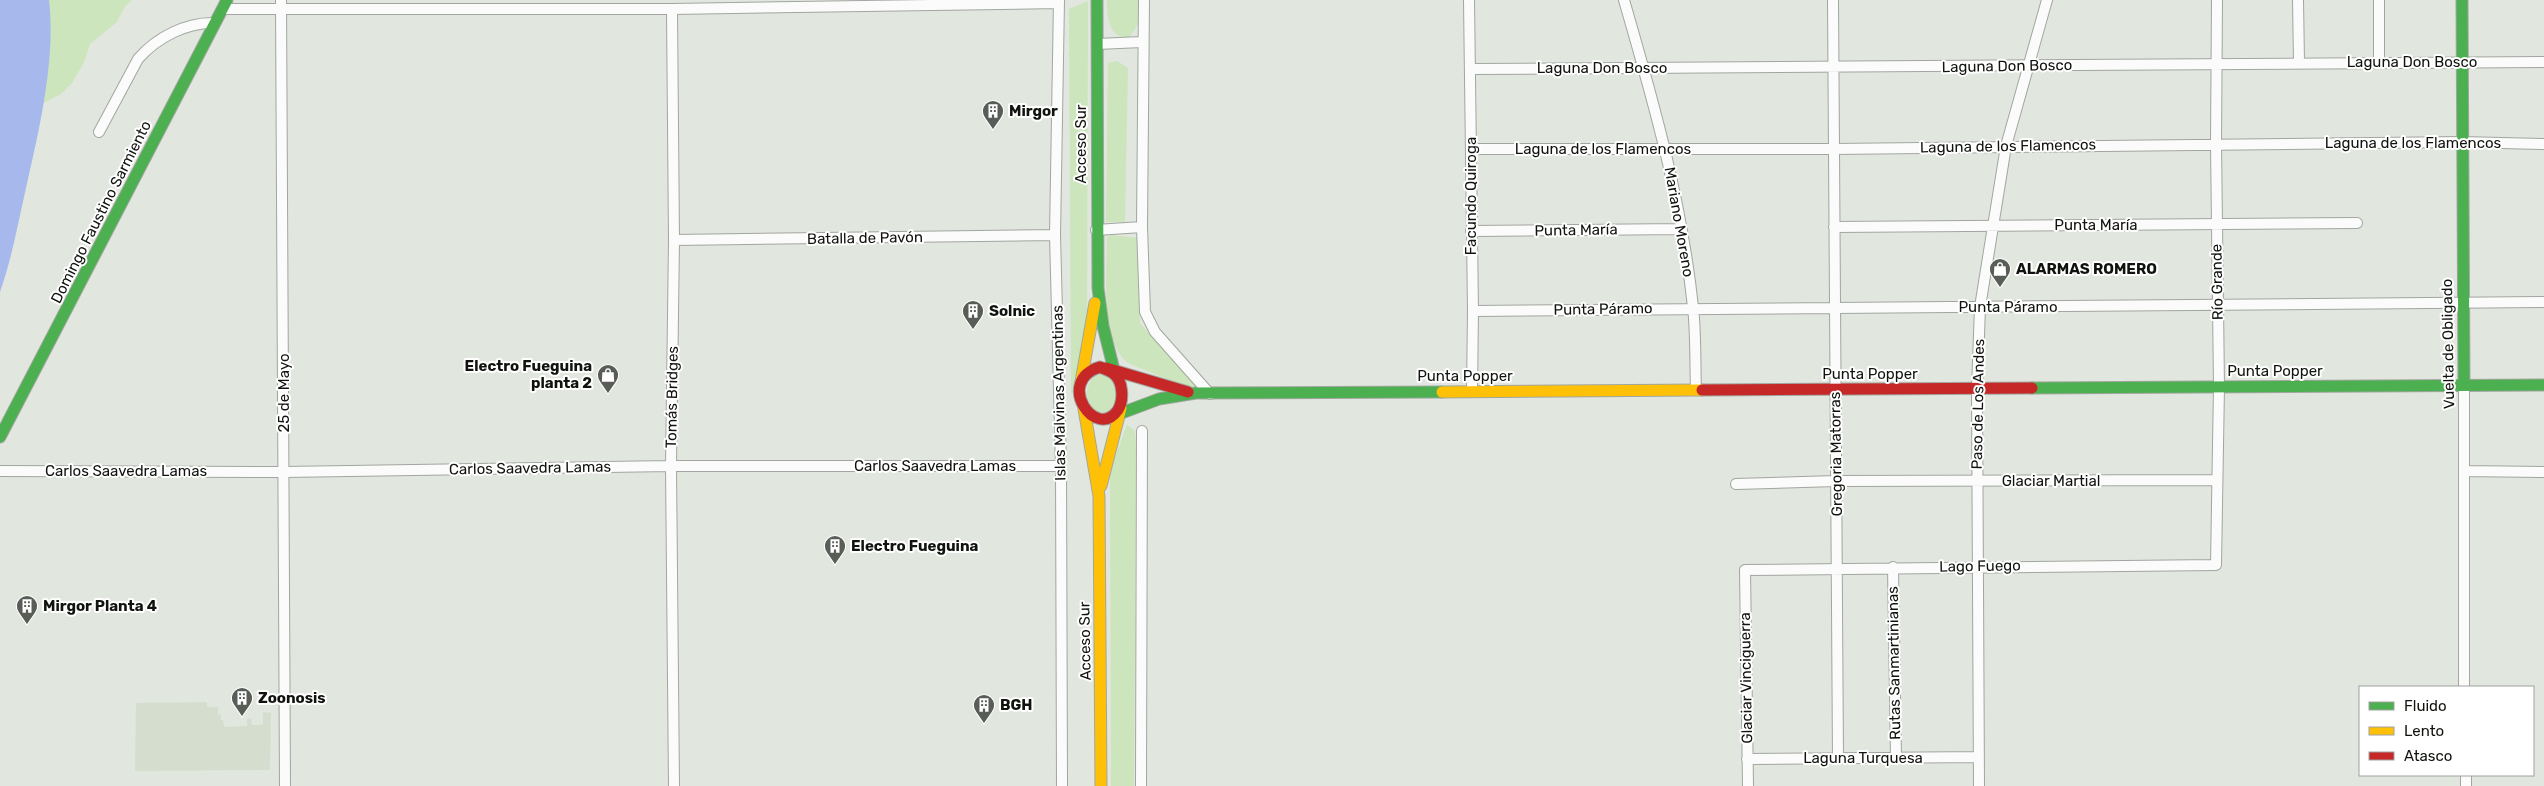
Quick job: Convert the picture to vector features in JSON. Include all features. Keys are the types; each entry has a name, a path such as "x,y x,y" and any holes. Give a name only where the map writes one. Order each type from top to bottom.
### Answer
{"street":[{"name":"Acceso Sur","path":"1097,0 1096,230 1098,288 1112,370"},
{"path":"1144,0 1142,42 1142,227 1145,312 1148,322 1210,394"},
{"name":"Facundo Quiroga","path":"1469,0 1472,149 1472,391"},
{"name":"Mariano Moreno","path":"1624,0 1644,67 1665,149 1681,229 1693,308 1696,390"},
{"name":"Gregoria Matorras","path":"1833,0 1838,758"},
{"name":"Paso de Los Andes","path":"1979,786 1977,389 1980,307 2006,146 2047,0"},
{"name":"Río Grande","path":"2216,565 2216,480 2220,386 2216,144 2217,0"},
{"path":"2298,0 2299,62"},
{"path":"2379,0 2379,62"},
{"name":"Vuelta de Obligado","path":"2462,0 2461,142 2465,471 2464,686"},
{"path":"225,4 672,9 1059,1"},
{"name":"Islas Malvinas Argentinas","path":"1059,1 1055,235 1061,466 1062,786"},
{"name":"Domingo Faustino Sarmiento","path":"0,437 225,4"},
{"name":"25 de Mayo","path":"281,4 285,786"},
{"name":"Tomás Bridges","path":"672,9 674,240 671,466 674,786"},
{"path":"99,132 138,59 146,49 158,40 191,26 202,22 215,23"},
{"path":"1097,44 1142,42"},
{"name":"Laguna Don Bosco","path":"1470,69 2029,66 2299,62 2544,62"},
{"name":"Laguna de los Flamencos","path":"1472,149 1834,149 2461,142 2544,144"},
{"name":"Punta María","path":"1834,227 2358,223"},
{"path":"1096,230 1142,227"},
{"name":"Punta María","path":"1471,231 1681,229"},
{"name":"Batalla de Pavón","path":"674,240 1055,235"},
{"name":"Acceso Sur","path":"1080,384 1098,288"},
{"name":"Punta Páramo","path":"1473,311 2544,302"},
{"path":"1112,370 1121,386 1117,413 1099,419 1093,417 1084,409 1080,399 1080,384 1091,371 1112,370"},
{"name":"Punta Popper","path":"1112,370 1196,394"},
{"name":"Punta Popper","path":"1117,413 1158,399 1196,394 2544,385"},
{"path":"1106,464 1125,424 1158,399"},
{"name":"Acceso Sur","path":"1084,409 1099,496 1101,786"},
{"name":"Acceso Sur","path":"1099,496 1117,413"},
{"path":"1141,786 1142,431"},
{"name":"Carlos Saavedra Lamas","path":"0,471 284,472 671,466 1061,466"},
{"path":"2465,471 2544,472"},
{"name":"Glaciar Martial","path":"1736,484 1836,481 2216,480"},
{"name":"Lago Fuego","path":"1745,570 1979,566 2216,565"},
{"name":"Rutas Sanmartinianas","path":"1893,568 1896,758"},
{"name":"Glaciar Vinciguerra","path":"1745,570 1748,786"},
{"name":"Laguna Turquesa","path":"1747,759 1979,757"}],"shaded area":[{"path":"207,702 207,707 218,707 218,714 221,715 224,727 247,726 247,719 251,718 252,725 263,725 263,712 271,713 270,770 135,771 136,703"}],"green space":[{"path":"49,0 132,0 125,6 117,22 90,44 84,62 72,83 61,94 42,104 49,50"},
{"path":"1107,0 1141,0 1140,16 1137,25 1128,38 1116,34 1110,25 1107,13"},
{"path":"1088,1 1087,332 1071,396 1069,9"},
{"path":"1117,61 1128,68 1125,222 1106,222 1108,63"},
{"path":"1110,235 1138,238 1140,323 1198,388 1184,386 1130,364 1120,354 1113,341 1107,306 1107,238"},
{"path":"1100,374 1112,379 1117,398 1108,412 1096,413 1086,396 1087,389 1093,378"},
{"path":"1127,425 1135,431 1136,446 1134,786 1111,786 1110,470"}],"water":[{"path":"0,0 49,0 51,23 48,71 41,119 8,266 0,292"}],"traffic: fast":[{"path":"0,437 227,0"},
{"path":"1097,0 1098,288 1103,326 1115,374"},
{"path":"2462,0 2464,385"},
{"path":"2032,388 2544,385"},
{"path":"1111,417 1159,399 1196,393 1442,392"}],"traffic: slow":[{"path":"1081,382 1095,303"},
{"path":"1442,392 1702,390"},
{"path":"1101,486 1121,408"},
{"path":"1084,409 1099,496 1101,786"}],"traffic: jam":[{"path":"1100,367 1117,377 1121,386 1122,396 1118,410 1109,418 1099,419 1084,406 1080,395 1080,384 1087,374 1100,367"},
{"path":"1106,368 1188,392"},
{"path":"1702,390 2032,388"}],"place":[{"name":"Mirgor","path":"993,130"},
{"name":"ALARMAS ROMERO","path":"2000,288"},
{"name":"Solnic","path":"973,330"},
{"name":"Electro Fueguina planta 2","path":"608,394"},
{"name":"Electro Fueguina","path":"835,565"},
{"name":"Mirgor Planta 4","path":"27,625"},
{"name":"Zoonosis","path":"242,717"},
{"name":"BGH","path":"984,724"}]}
